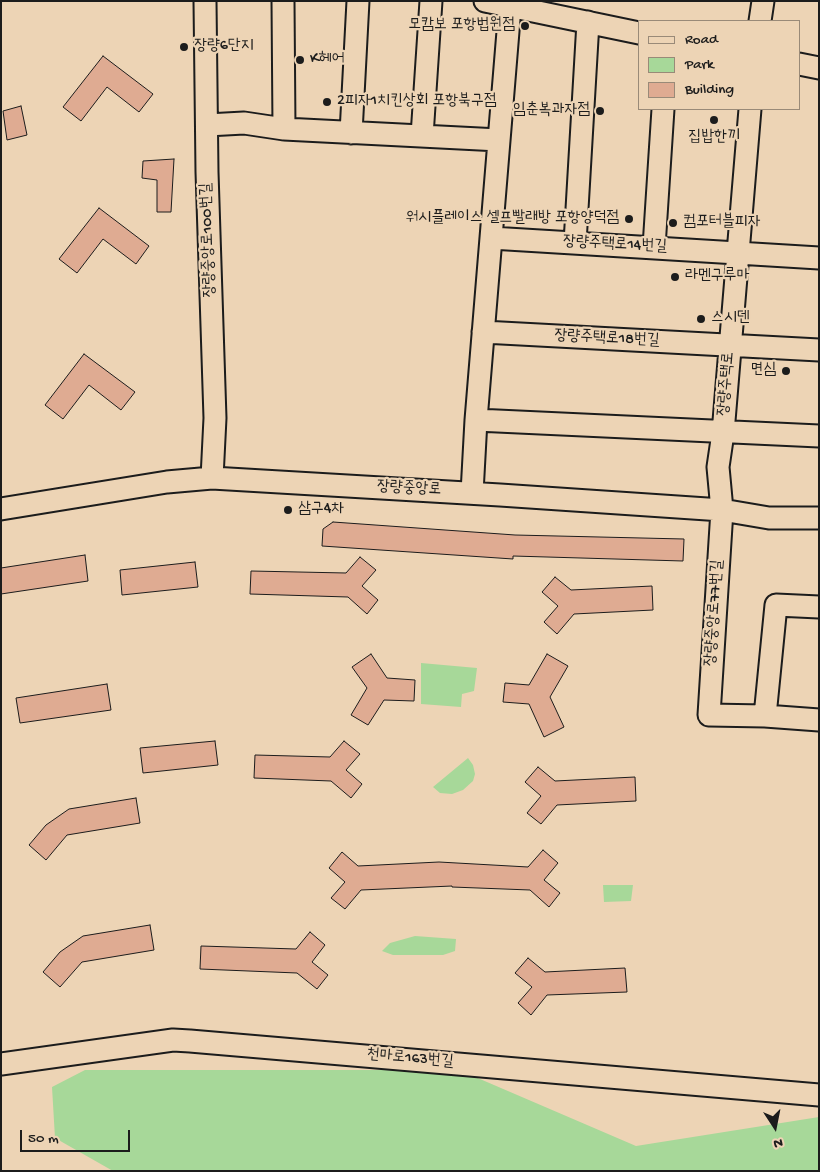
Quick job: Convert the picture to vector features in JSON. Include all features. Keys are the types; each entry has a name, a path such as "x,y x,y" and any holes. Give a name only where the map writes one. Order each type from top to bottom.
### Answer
{"street":[{"name":"장량중앙로100번길","path":"205,1 207,172 215,418 212,478"},
{"path":"282,1 284,129"},
{"path":"351,132 358,1"},
{"path":"422,136 431,1"},
{"path":"485,1 638,33"},
{"path":"760,20 763,1"},
{"path":"472,493 476,420 510,7"},
{"path":"575,242 588,22"},
{"path":"800,64 819,68"},
{"path":"654,247 663,110"},
{"name":"장량주택로","path":"722,510 718,467 723,433 750,110"},
{"path":"207,125 244,123 284,129 499,140"},
{"name":"장량주택로14번길","path":"491,238 819,258"},
{"name":"장량주택로18번길","path":"483,332 819,350"},
{"path":"476,420 819,436"},
{"name":"장량중앙로","path":"1,509 167,482 212,478 722,510 769,518 819,518"},
{"name":"장량중앙로77번길","path":"722,510 709,715 765,716"},
{"path":"819,607 776,605 765,716 819,720"},
{"name":"천마로163번길","path":"1,1064 173,1040 819,1095"}],"green space":[{"path":"421,663 477,668 474,691 462,694 461,707 421,704"},
{"path":"468,758 473,765 475,774 473,781 463,790 452,794 440,793 433,787"},
{"path":"603,885 633,885 631,901 604,902"},
{"path":"415,936 456,939 455,951 443,955 393,955 382,951 390,943"},
{"path":"85,1070 459,1070 636,1146 819,1117 819,1171 113,1171 55,1138 52,1087"}],"building":[{"path":"103,56 153,94 139,112 107,87 81,121 63,107"},
{"path":"21,106 27,135 7,140 3,111"},
{"path":"174,159 171,212 157,212 157,180 142,178 143,161"},
{"path":"99,208 149,246 136,264 103,239 77,273 59,259"},
{"path":"84,354 135,392 121,410 89,385 63,419 45,405"},
{"path":"333,522 515,535 684,539 683,561 513,556 513,559 322,546 323,529"},
{"path":"85,555 88,581 1,594 1,568"},
{"path":"360,557 376,570 362,586 378,600 367,614 348,597 250,594 251,571 346,573"},
{"path":"195,562 198,587 122,595 120,570"},
{"path":"555,577 571,590 652,586 653,610 574,614 557,634 544,622 558,606 542,592"},
{"path":"371,654 387,678 415,680 414,701 384,700 368,725 351,715 367,688 352,667"},
{"path":"547,654 568,666 550,697 564,727 544,737 529,704 503,702 505,683 529,685"},
{"path":"107,684 111,710 20,723 16,698"},
{"path":"215,741 218,765 143,773 140,748"},
{"path":"344,741 360,754 346,770 362,784 351,798 331,781 254,778 255,755 330,757"},
{"path":"538,767 555,781 635,777 636,801 557,805 541,824 527,813 541,796 525,782"},
{"path":"136,798 140,823 67,835 46,860 29,845 46,825 69,809"},
{"path":"543,850 558,863 544,880 560,893 549,907 530,890 452,886 361,890 345,909 331,898 345,882 329,868 342,852 358,866 439,862 528,867"},
{"path":"150,925 154,950 82,962 60,987 43,972 60,952 83,936"},
{"path":"310,932 325,945 312,962 328,975 317,989 297,973 200,969 201,946 296,949"},
{"path":"528,958 545,972 625,968 627,992 547,995 531,1015 518,1003 532,987 515,973"}],"place":[{"name":"모캄보 포항법원점","path":"525,26"},
{"name":"장량6단지","path":"184,47"},
{"name":"K헤어","path":"300,60"},
{"name":"2피자1치킨상회 포항북구점","path":"327,102"},
{"name":"임춘복과자점","path":"600,111"},
{"name":"집밥한끼","path":"714,120"},
{"name":"워시플레이스 셀프빨래방 포항양덕점","path":"629,219"},
{"name":"컴포터블피자","path":"673,223"},
{"name":"라멘구루마","path":"675,277"},
{"name":"스시덴","path":"701,319"},
{"name":"면심","path":"786,371"},
{"name":"삼구4차","path":"288,510"}]}
